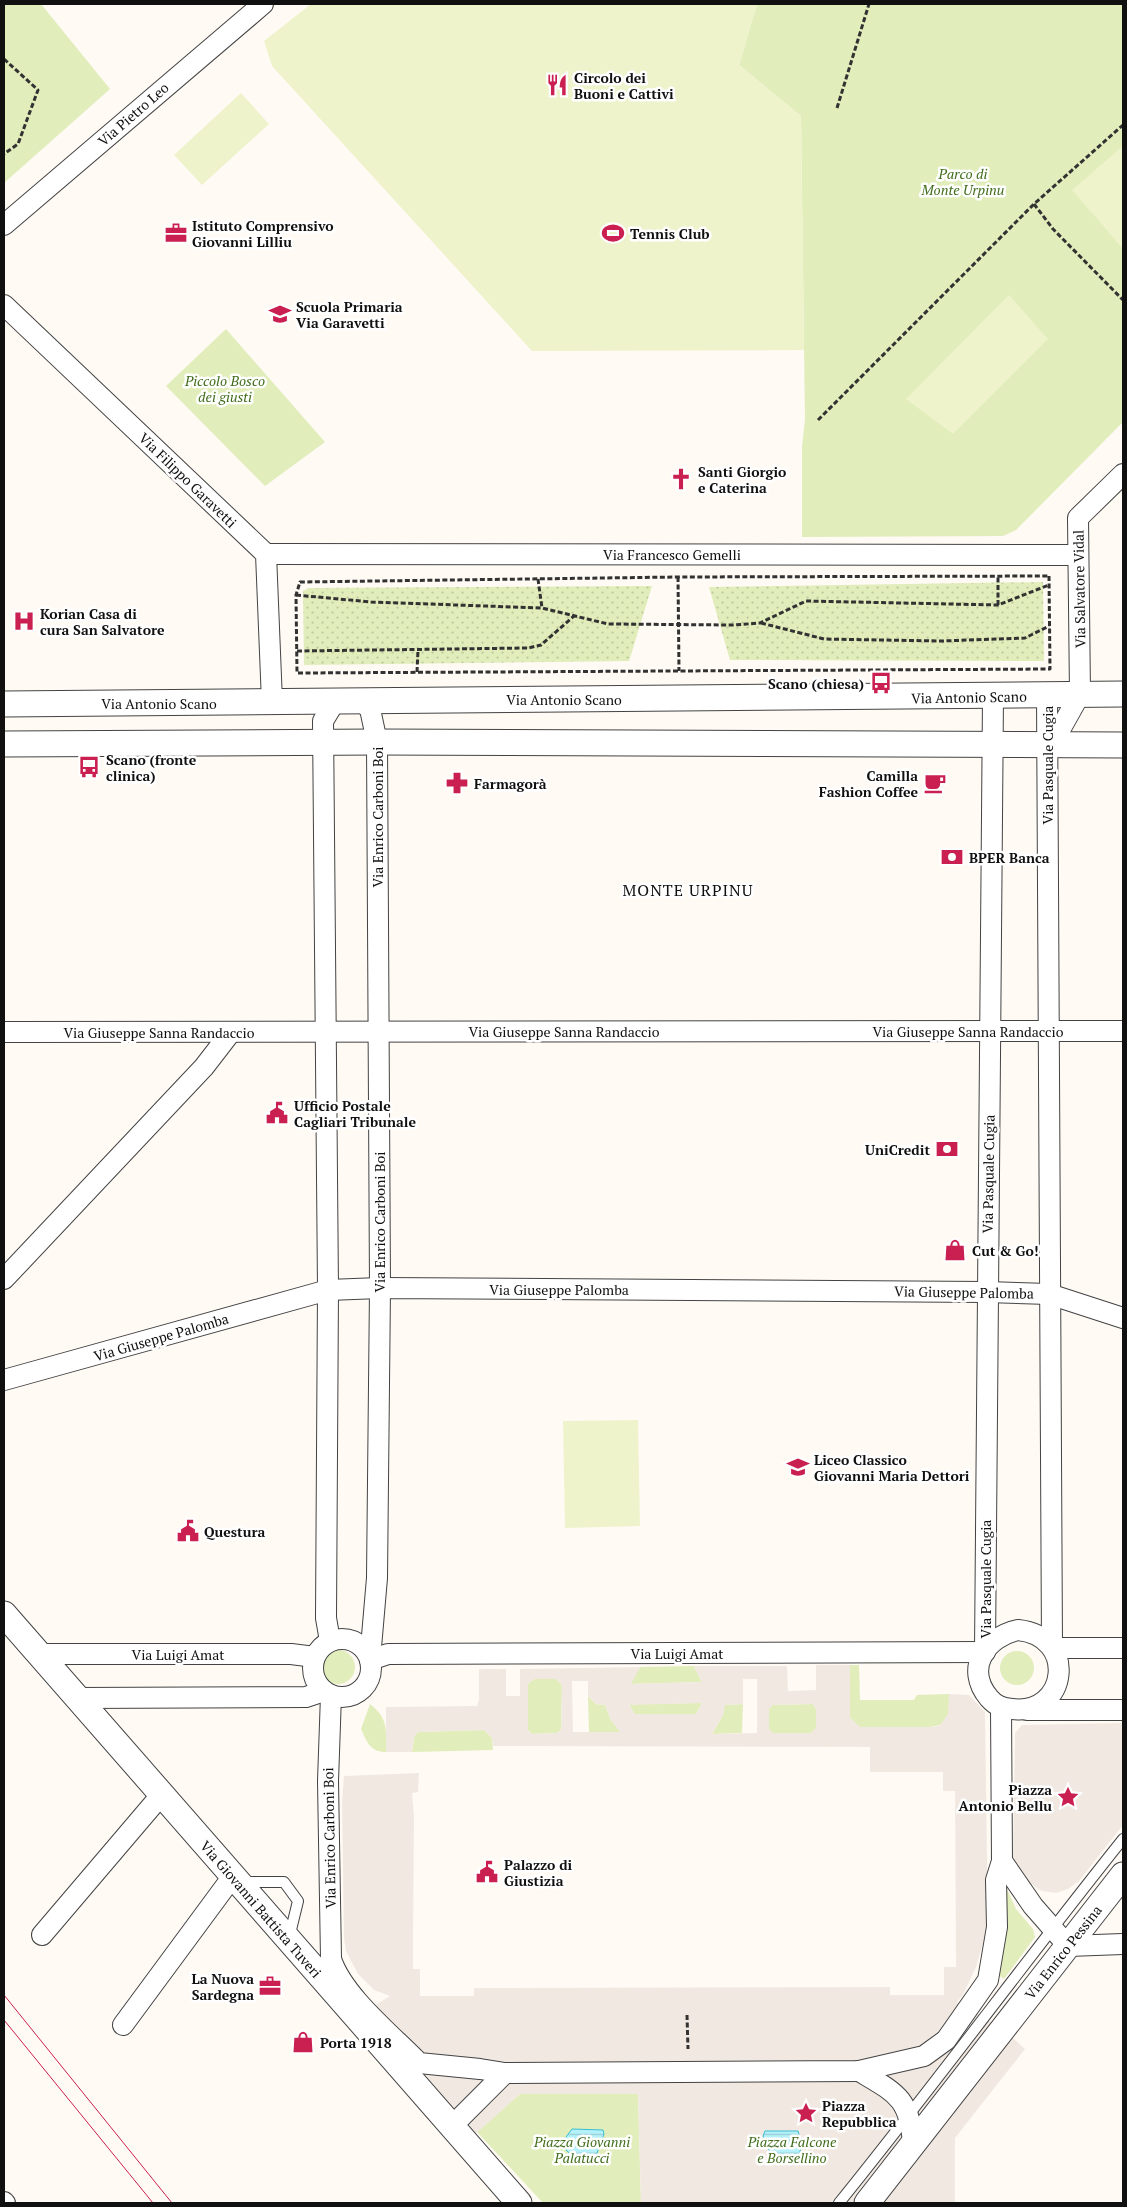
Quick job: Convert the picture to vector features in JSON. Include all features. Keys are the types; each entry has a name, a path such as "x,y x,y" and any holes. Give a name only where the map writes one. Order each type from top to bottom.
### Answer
{"street":[{"name":"Via Pietro Leo","path":"4,225 263,4"},
{"name":"Via Filippo Garavetti","path":"4,305 266,554"},
{"name":"Via Salvatore Vidal","path":"1080,694 1078,518 1123,474"},
{"name":"Via Francesco Gemelli","path":"266,554 1078,555"},
{"path":"266,554 272,702"},
{"path":"1047,744 1060,728 1080,694"},
{"name":"Via Antonio Scano","path":"4,704 993,697 1123,694"},
{"name":"Via Pasquale Cugia","path":"1047,695 1052,1647"},
{"name":"Via Pasquale Cugia","path":"985,1652 986,1292 993,697"},
{"path":"330,1641 326,1618 328,1290 323,722 335,701"},
{"name":"Via Enrico Carboni Boi","path":"328,1693 349,1696 364,1688 370,1675 377,1578 380,1288 377,742 375,724 370,709 361,701"},
{"path":"4,744 377,742 1123,745"},
{"name":"Via Giuseppe Sanna Randaccio","path":"4,1032 1123,1031"},
{"path":"4,1279 204,1067 231,1032"},
{"name":"Via Giuseppe Palomba","path":"4,1380 328,1290 380,1288 1049,1294 1123,1318"},
{"name":"Via Giovanni Battista Tuveri","path":"4,1614 289,1940 327,1969 452,2126 519,2203"},
{"path":"1010,1709 1039,1705 1051,1695 1059,1679 1059,1660 1052,1647 1039,1634 1018,1630 1003,1633 993,1640 980,1660 980,1682 986,1693 1010,1709 1123,1710"},
{"path":"315,1657 323,1645 330,1641 349,1639 358,1643 370,1659"},
{"path":"1052,1647 1123,1648"},
{"name":"Via Luigi Amat","path":"370,1659 388,1654 985,1652"},
{"name":"Via Luigi Amat","path":"40,1654 291,1654 315,1657"},
{"name":"Via Enrico Carboni Boi","path":"315,1657 313,1666 314,1676 328,1693 327,1969"},
{"path":"77,1698 306,1697 328,1693"},
{"path":"327,1969 335,1970 350,1992 420,2063 505,2073 859,2071 930,2053 946,2040 969,2009 988,1980 993,1960 997,1927 996,1880 1002,1861 1010,1709"},
{"path":"42,1935 162,1794"},
{"path":"1002,1861 1033,1906 1068,1946 1123,1944"},
{"name":"Via Enrico Pessina","path":"913,2144 1123,1877"},
{"path":"123,2025 235,1879"},
{"path":"859,2071 886,2087 902,2100 910,2115 913,2144 867,2203"},
{"path":"452,2126 505,2073"}],"lane":[{"path":"838,2203 910,2115 1123,1838"},
{"path":"235,1879 284,1882 298,1901 289,1940"}],"path":[{"path":"837,108 869,4"},
{"path":"4,59 38,90 18,144 4,154"},
{"path":"818,420 1034,204 1123,125"},
{"path":"1034,204 1053,229 1123,300"},
{"path":"998,576 998,606"},
{"path":"1049,576 1050,669 298,673 296,595 300,582 678,577 1049,576"},
{"path":"678,577 679,671"},
{"path":"538,579 542,608"},
{"path":"760,623 806,601 998,606 1049,584"},
{"path":"296,595 371,602 542,608 608,624 760,623 824,639 942,641 1025,638 1049,626"},
{"path":"297,651 528,648 542,645 574,616"},
{"path":"417,672 418,650"},
{"path":"687,2015 688,2038"}],"green space":[{"path":"4,4 41,4 110,89 4,183"},
{"name":"Tennis Club","path":"311,4 757,4 739,65 801,116 804,350 532,351 272,66 264,41"},
{"name":"Parco di Monte Urpinu","path":"757,4 1123,4 1123,422 1016,530 1003,536 802,537 802,447 805,419 801,116 739,65"},
{"path":"241,93 269,124 202,185 174,155"},
{"path":"1123,146 1123,249 1072,190"},
{"path":"1009,295 1048,339 953,434 906,399"},
{"name":"Piccolo Bosco dei giusti","path":"226,329 325,442 265,486 166,386"},
{"path":"1043,582 1044,661 730,660 709,587"},
{"path":"652,586 629,661 304,665 303,591 309,588"},
{"path":"638,1420 640,1526 565,1528 563,1421"},
{"path":"338,1650 345,1651 350,1655 354,1660 354,1674 350,1679 345,1683 338,1684 331,1683 326,1679 322,1674 321,1667 322,1660 326,1655 331,1651"},
{"path":"1017,1651 1024,1652 1029,1656 1033,1661 1033,1675 1029,1680 1024,1684 1017,1685 1010,1684 1005,1680 1001,1675 1000,1668 1001,1661 1005,1656 1010,1652"},
{"path":"850,1665 859,1665 860,1700 914,1700 917,1695 949,1694 947,1718 939,1725 930,1727 859,1727 850,1718"},
{"path":"694,1666 702,1682 630,1684 640,1667"},
{"path":"534,1679 556,1679 562,1685 561,1730 557,1733 532,1734 528,1730 528,1684"},
{"path":"588,1696 596,1704 605,1705 611,1720 621,1732 589,1732"},
{"path":"702,1703 696,1714 634,1714 629,1704"},
{"path":"370,1704 381,1715 385,1725 386,1752 373,1748 367,1742 361,1729"},
{"path":"743,1704 742,1733 712,1734 723,1715 724,1705"},
{"path":"813,1704 816,1709 816,1729 811,1733 773,1733 769,1730 769,1709 772,1705"},
{"path":"484,1730 492,1738 493,1750 412,1752 414,1737 418,1732"},
{"path":"1005,1885 1016,1909 1033,1929 1035,1937 1004,1979 997,1974"},
{"name":"Piazza Giovanni Palatucci","path":"520,2094 638,2094 641,2203 543,2203 477,2132"}],"shaded area":[{"name":"Piazza Repubblica","path":"816,1665 850,1665 850,1718 860,1727 933,1727 940,1725 948,1714 949,1694 969,1695 985,1712 988,1926 976,1967 963,1995 957,2002 1003,2029 1025,2049 955,2138 955,2203 641,2203 638,2094 520,2094 472,2137 361,2014 390,1996 374,1990 358,1974 346,1951 344,1938 342,1802 344,1776 419,1773 418,1792 412,1793 414,1815 413,1969 420,1969 420,1996 474,1996 474,1988 890,1987 890,1995 944,1995 944,1967 956,1967 955,1791 943,1791 943,1772 870,1772 870,1747 493,1746 492,1738 484,1730 418,1732 414,1737 412,1752 386,1752 386,1707 477,1706 479,1700 479,1669 506,1669 506,1696 520,1696 520,1669 640,1667 631,1684 702,1682 694,1666 787,1666 788,1691 816,1690","holes":["534,1679 556,1679 562,1685 561,1730 557,1733 532,1734 528,1730 528,1684","743,1679 757,1679 757,1733 712,1734 723,1715 725,1705 743,1704","572,1681 588,1681 588,1696 596,1704 605,1705 611,1720 620,1732 573,1732","702,1703 696,1714 635,1714 629,1705","813,1704 816,1709 816,1728 811,1733 773,1733 769,1729 769,1709 773,1705"]},
{"name":"Piazza Antonio Bellu","path":"1123,1723 1123,1825 1079,1881 1068,1889 1056,1893 1042,1891 1028,1882 1013,1860 1015,1733 1022,1725"}],"water":[{"path":"572,2129 603,2130 604,2134 593,2164 575,2158 566,2150 566,2137"},
{"path":"765,2131 798,2131 802,2144 799,2155 784,2163 773,2159 763,2136"}],"tram line":[{"path":"4,1995 172,2203"},
{"path":"4,2020 153,2203"}],"place":[{"name":"Circolo dei Buoni e Cattivi","path":"557,85"},
{"name":"Istituto Comprensivo Giovanni Lilliu","path":"176,233"},
{"name":"Tennis Club","path":"613,233"},
{"name":"Scuola Primaria Via Garavetti","path":"280,314"},
{"name":"Santi Giorgio e Caterina","path":"681,479"},
{"name":"Korian Casa di cura San Salvatore","path":"24,621"},
{"name":"Scano (chiesa)","path":"881,683"},
{"name":"Scano (fronte clinica)","path":"89,767"},
{"name":"Farmagorà","path":"457,783"},
{"name":"Camilla Fashion Coffee","path":"935,783"},
{"name":"BPER Banca","path":"952,857"},
{"name":"Ufficio Postale Cagliari Tribunale","path":"277,1113"},
{"name":"UniCredit","path":"947,1149"},
{"name":"Cut & Go!","path":"955,1250"},
{"name":"Liceo Classico Giovanni Maria Dettori","path":"798,1467"},
{"name":"Questura","path":"188,1531"},
{"name":"Piazza Antonio Bellu","path":"1068,1797"},
{"name":"Palazzo di Giustizia","path":"487,1872"},
{"name":"La Nuova Sardegna","path":"270,1986"},
{"name":"Porta 1918","path":"303,2042"},
{"name":"Piazza Repubblica","path":"806,2113"}],"district":[{"name":"MONTE URPINU","path":"688,890"}],"park label":[{"name":"Piazza Falcone e Borsellino","path":"792,2150"}]}
